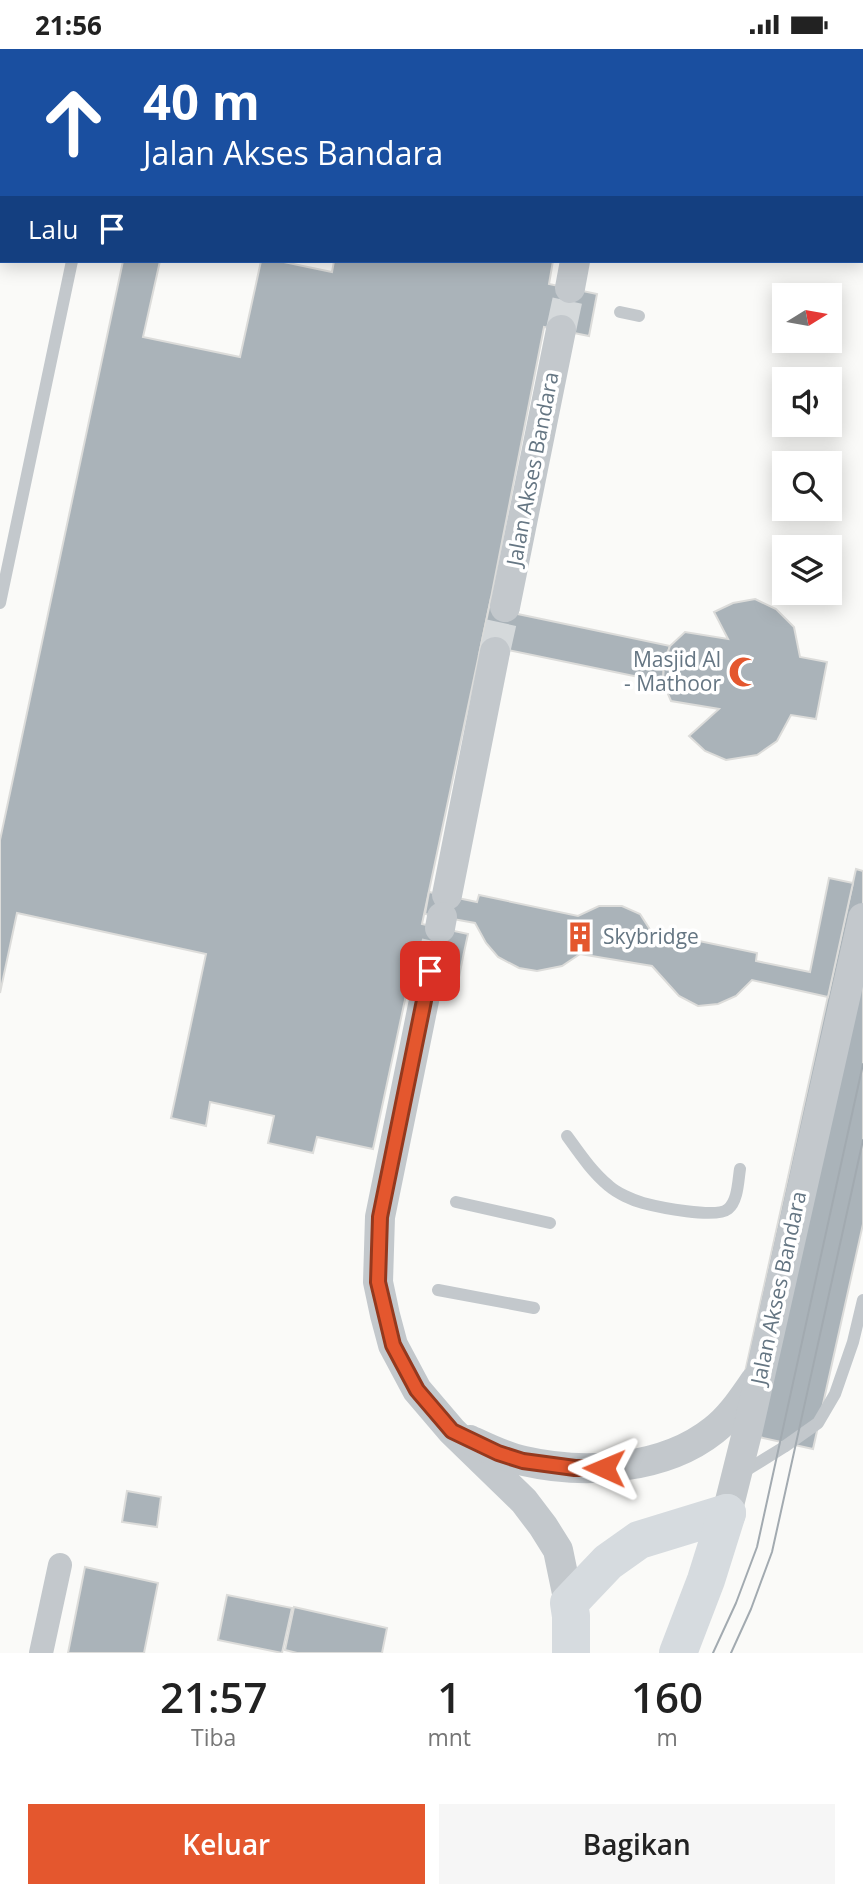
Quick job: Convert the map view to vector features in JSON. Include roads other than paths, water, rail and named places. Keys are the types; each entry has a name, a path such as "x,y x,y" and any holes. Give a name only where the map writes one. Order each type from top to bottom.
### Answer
{"highway":[{"path":"572,1653 569,1603 608,1562 639,1540 727,1513"},
{"name":"Jalan Akses Bandara","path":"678,1653 706,1580 727,1513"}],"street":[{"name":"Jalan Akses Bandara","path":"505,607 561,330"},
{"path":"443,913 495,652"},
{"name":"Jalan Akses Bandara","path":"727,1513 863,918"},
{"path":"430,971 380,1217 378,1282 393,1345 417,1390 452,1431 523,1501 543,1526 558,1550 569,1603"},
{"path":"452,1431 498,1453 523,1461 575,1468 633,1464 663,1456 700,1440 725,1420 760,1375"},
{"path":"41,1653 60,1565"}],"lane":[{"path":"0,603 72,263"},
{"path":"620,312 639,316"},
{"path":"567,1136 589,1166 611,1188 641,1203 699,1213 728,1210 734,1201 740,1169"},
{"path":"456,1202 550,1223"},
{"path":"438,1290 534,1308"},
{"path":"737,1475 818,1423 835,1394 853,1342 863,1300"}],"tunnel":[{"path":"561,330 570,288"},
{"path":"495,652 505,607"},
{"path":"430,971 440,928"}],"tram line":[{"path":"713,1653 757,1547 863,1064"},
{"path":"731,1653 772,1552 863,1140"}],"place":[{"name":"Masjid Al - Mathoor","path":"744,672"},
{"name":"Skybridge","path":"580,937"}]}
